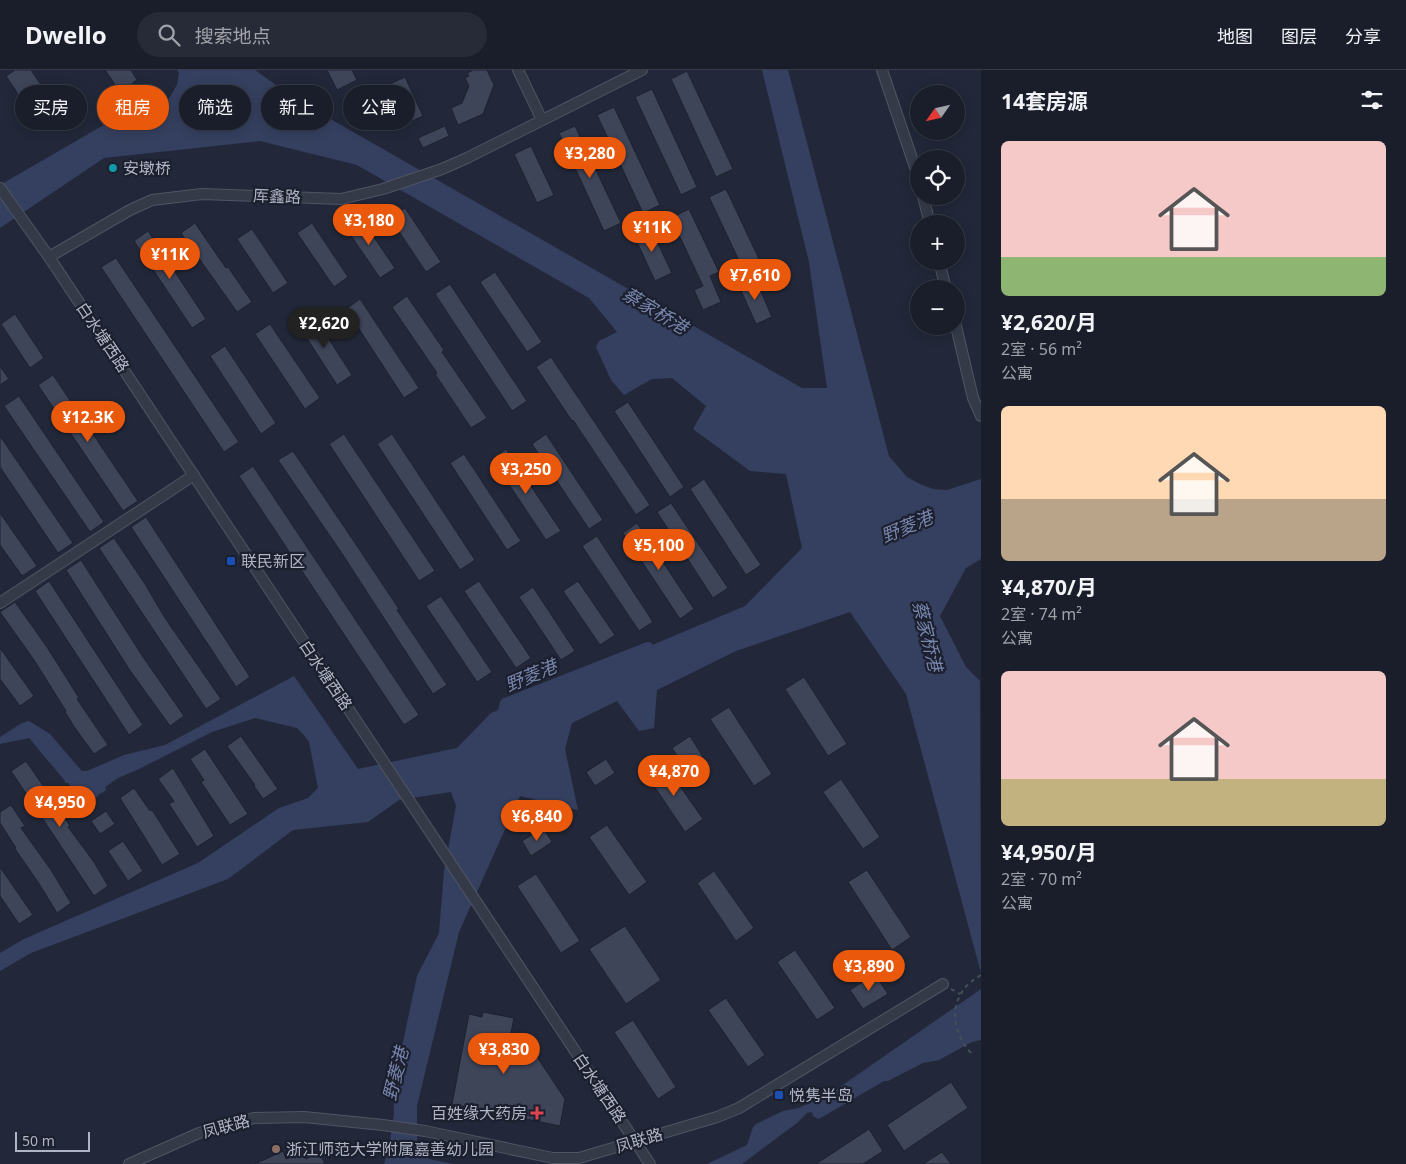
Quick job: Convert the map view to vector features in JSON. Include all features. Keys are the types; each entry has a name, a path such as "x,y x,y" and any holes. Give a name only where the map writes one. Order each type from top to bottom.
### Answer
{"street":[{"path":"518,70 542,120"},
{"name":"厍鑫路","path":"49,257 130,210 152,200 202,194 341,199 383,189 442,169 642,70"},
{"path":"882,70 910,152"},
{"name":"白水塘西路","path":"0,188 49,257 650,1164"},
{"path":"958,335 973,398 981,416"},
{"path":"0,604 194,475"},
{"name":"凤联路","path":"129,1164 199,1133 254,1118 304,1117 425,1131 553,1158 579,1158 717,1117 739,1108 943,984"}],"path":[{"path":"971,1053 959,1038 955,1019 956,1009 962,991 981,975"}],"water":[{"name":"蔡家桥港","path":"177,70 255,70 276,85 261,85 261,130 333,130 333,121 343,126 343,130 350,130 802,388 827,388 809,262 762,70 788,70 889,456 907,477 933,489 947,490 981,479 981,559 966,568 940,616 966,667 980,681 981,973 906,694 850,612 736,651 657,690 654,728 639,731 617,701 572,723 565,749 578,810 520,796 459,932 417,1106 417,1143 429,1159 454,1164 384,1164 389,1148 394,1113 393,1089 417,976 439,933 444,871 456,806 451,792 399,800 368,822 293,830 228,879 31,953 0,971 0,953 24,939 198,863 279,808 308,798 318,788 309,742 303,734 297,728 255,718 212,732 118,778 105,787 106,790 97,797 85,798 75,792 68,783 65,783 29,738 0,744 0,737 22,723 29,721 50,734 82,771 87,771 124,755 165,745 294,676 358,769 457,748 491,713 745,606 802,548 786,474 750,471 693,429 706,406 672,378 652,379 624,395 611,380 596,347 599,341 617,332 589,298 357,165 260,141 104,158 0,228 0,185 97,129 169,130 169,98 177,85 179,73"},
{"path":"981,989 981,1040 972,1042 939,1060 923,1063 888,1081 884,1081 819,1119 813,1116 812,1112 807,1113 797,1123 742,1164 707,1164 747,1145 753,1127 756,1124 783,1111 799,1108 837,1089"}],"building":[{"path":"15,70 31,70 41,85 15,85 15,90 6,76"},
{"path":"105,70 131,70 137,80 130,85 115,85"},
{"path":"327,70 352,70 357,80 343,85 343,87 337,90"},
{"path":"473,70 487,70 494,85 483,114 458,125 451,108 462,103 469,86 465,78 469,76 467,73"},
{"path":"687,71 733,169 716,177 671,79"},
{"path":"405,77 409,85 388,85"},
{"path":"652,89 697,187 681,195 635,97"},
{"path":"415,99 423,116 415,120"},
{"path":"614,107 660,205 643,213 597,115"},
{"path":"445,126 449,136 423,148 418,138"},
{"path":"575,126 621,223 604,231 559,133"},
{"path":"531,146 554,195 537,203 514,154"},
{"path":"726,189 760,261 743,269 709,197"},
{"path":"405,208 441,262 426,272 390,218"},
{"path":"689,209 719,272 710,276 721,302 703,310 694,290 703,286 671,218"},
{"path":"358,214 395,268 380,278 343,224"},
{"path":"195,223 252,302 237,312 181,233"},
{"path":"312,223 348,277 334,287 297,233"},
{"path":"649,225 672,273 655,281 633,233"},
{"path":"252,229 288,283 273,293 237,239"},
{"path":"148,231 206,319 192,328 134,241"},
{"path":"116,258 239,442 224,452 101,267"},
{"path":"495,272 542,342 527,352 480,282"},
{"path":"755,278 772,317 756,324 739,286"},
{"path":"450,284 527,401 512,411 435,294"},
{"path":"407,296 487,418 471,428 435,374 437,373 392,307"},
{"path":"360,299 419,388 404,398 346,309"},
{"path":"312,313 352,375 337,385 297,323"},
{"path":"15,314 44,358 30,368 1,324"},
{"path":"270,324 320,398 305,409 255,334"},
{"path":"225,346 276,423 261,434 210,356"},
{"path":"551,357 650,505 636,515 536,367"},
{"path":"0,366 9,379 0,385"},
{"path":"53,375 138,501 123,511 38,385"},
{"path":"19,396 104,522 90,532 4,406"},
{"path":"628,402 684,487 670,497 614,411"},
{"path":"344,434 435,571 419,581 329,444"},
{"path":"392,434 475,560 460,570 377,444"},
{"path":"546,434 603,520 589,529 532,444"},
{"path":"0,436 73,543 58,553 0,467"},
{"path":"506,449 561,531 546,540 492,459"},
{"path":"293,451 399,609 397,610 447,685 433,694 343,555 278,460"},
{"path":"464,454 521,541 507,550 450,463"},
{"path":"253,466 419,715 404,725 239,476"},
{"path":"704,479 761,565 746,575 690,489"},
{"path":"671,503 728,588 713,598 657,512"},
{"path":"0,513 37,566 22,576 0,545"},
{"path":"146,517 250,677 236,687 131,527"},
{"path":"637,523 694,609 680,619 623,533"},
{"path":"597,536 653,622 639,631 582,546"},
{"path":"114,538 165,618 221,699 206,709 99,548"},
{"path":"81,560 143,657 184,716 170,726 129,669 66,570"},
{"path":"49,581 143,725 129,735 35,591"},
{"path":"479,581 531,658 516,668 464,591"},
{"path":"578,581 615,635 600,645 563,591"},
{"path":"533,587 575,651 561,660 519,597"},
{"path":"441,596 492,672 477,682 426,606"},
{"path":"15,602 47,647 79,698 77,699 108,745 94,754 75,728 34,660 0,612"},
{"path":"0,648 34,696 20,706 0,679"},
{"path":"804,677 847,744 828,756 785,689"},
{"path":"729,707 772,774 754,786 710,719"},
{"path":"241,736 278,789 263,799 227,746"},
{"path":"690,736 703,757 686,769 672,748"},
{"path":"205,749 248,814 230,825 201,782 204,780 190,759"},
{"path":"606,759 615,773 595,786 586,772"},
{"path":"26,761 108,886 94,896 11,771"},
{"path":"663,762 703,819 685,832 646,774"},
{"path":"173,768 214,836 197,847 169,804 174,801 158,779"},
{"path":"841,779 880,837 863,849 823,792"},
{"path":"134,788 150,811 152,810 180,854 162,865 120,798"},
{"path":"11,805 25,826 21,828 51,870 71,903 57,913 0,823 0,812"},
{"path":"106,811 115,824 100,834 91,821"},
{"path":"607,825 647,882 629,895 589,837"},
{"path":"543,828 552,842 531,856 522,841"},
{"path":"123,841 143,871 128,881 108,851"},
{"path":"0,867 33,915 19,924 0,896"},
{"path":"867,870 911,937 892,950 848,882"},
{"path":"714,871 754,928 736,941 697,883"},
{"path":"536,874 580,941 561,953 517,886"},
{"path":"625,926 661,980 626,1004 589,949"},
{"path":"795,950 835,1008 817,1020 777,962"},
{"path":"875,974 888,994 863,1009 850,990"},
{"path":"726,998 765,1055 748,1067 708,1010"},
{"path":"483,1012 514,1018 508,1047 522,1050 529,1045 565,1099 560,1126 452,1104 469,1014 482,1017"},
{"path":"633,1020 676,1087 658,1099 614,1032"},
{"path":"951,1082 968,1108 904,1151 887,1125"},
{"path":"869,1129 883,1151 863,1164 816,1164"},
{"path":"283,1151 286,1159 302,1152 306,1159 317,1153 318,1155 320,1154 325,1164 255,1164"},
{"path":"942,1152 951,1164 923,1164"}],"waterway":[{"name":"野菱港","path":"501,719 505,703 648,647"}],"place":[{"name":"安墩桥","path":"113,168"},
{"name":"联民新区","path":"231,561"},
{"name":"悦隽半岛","path":"779,1095"},
{"name":"百姓缘大药房","path":"537,1113"},
{"name":"浙江师范大学附属嘉善幼儿园","path":"276,1149"}]}
